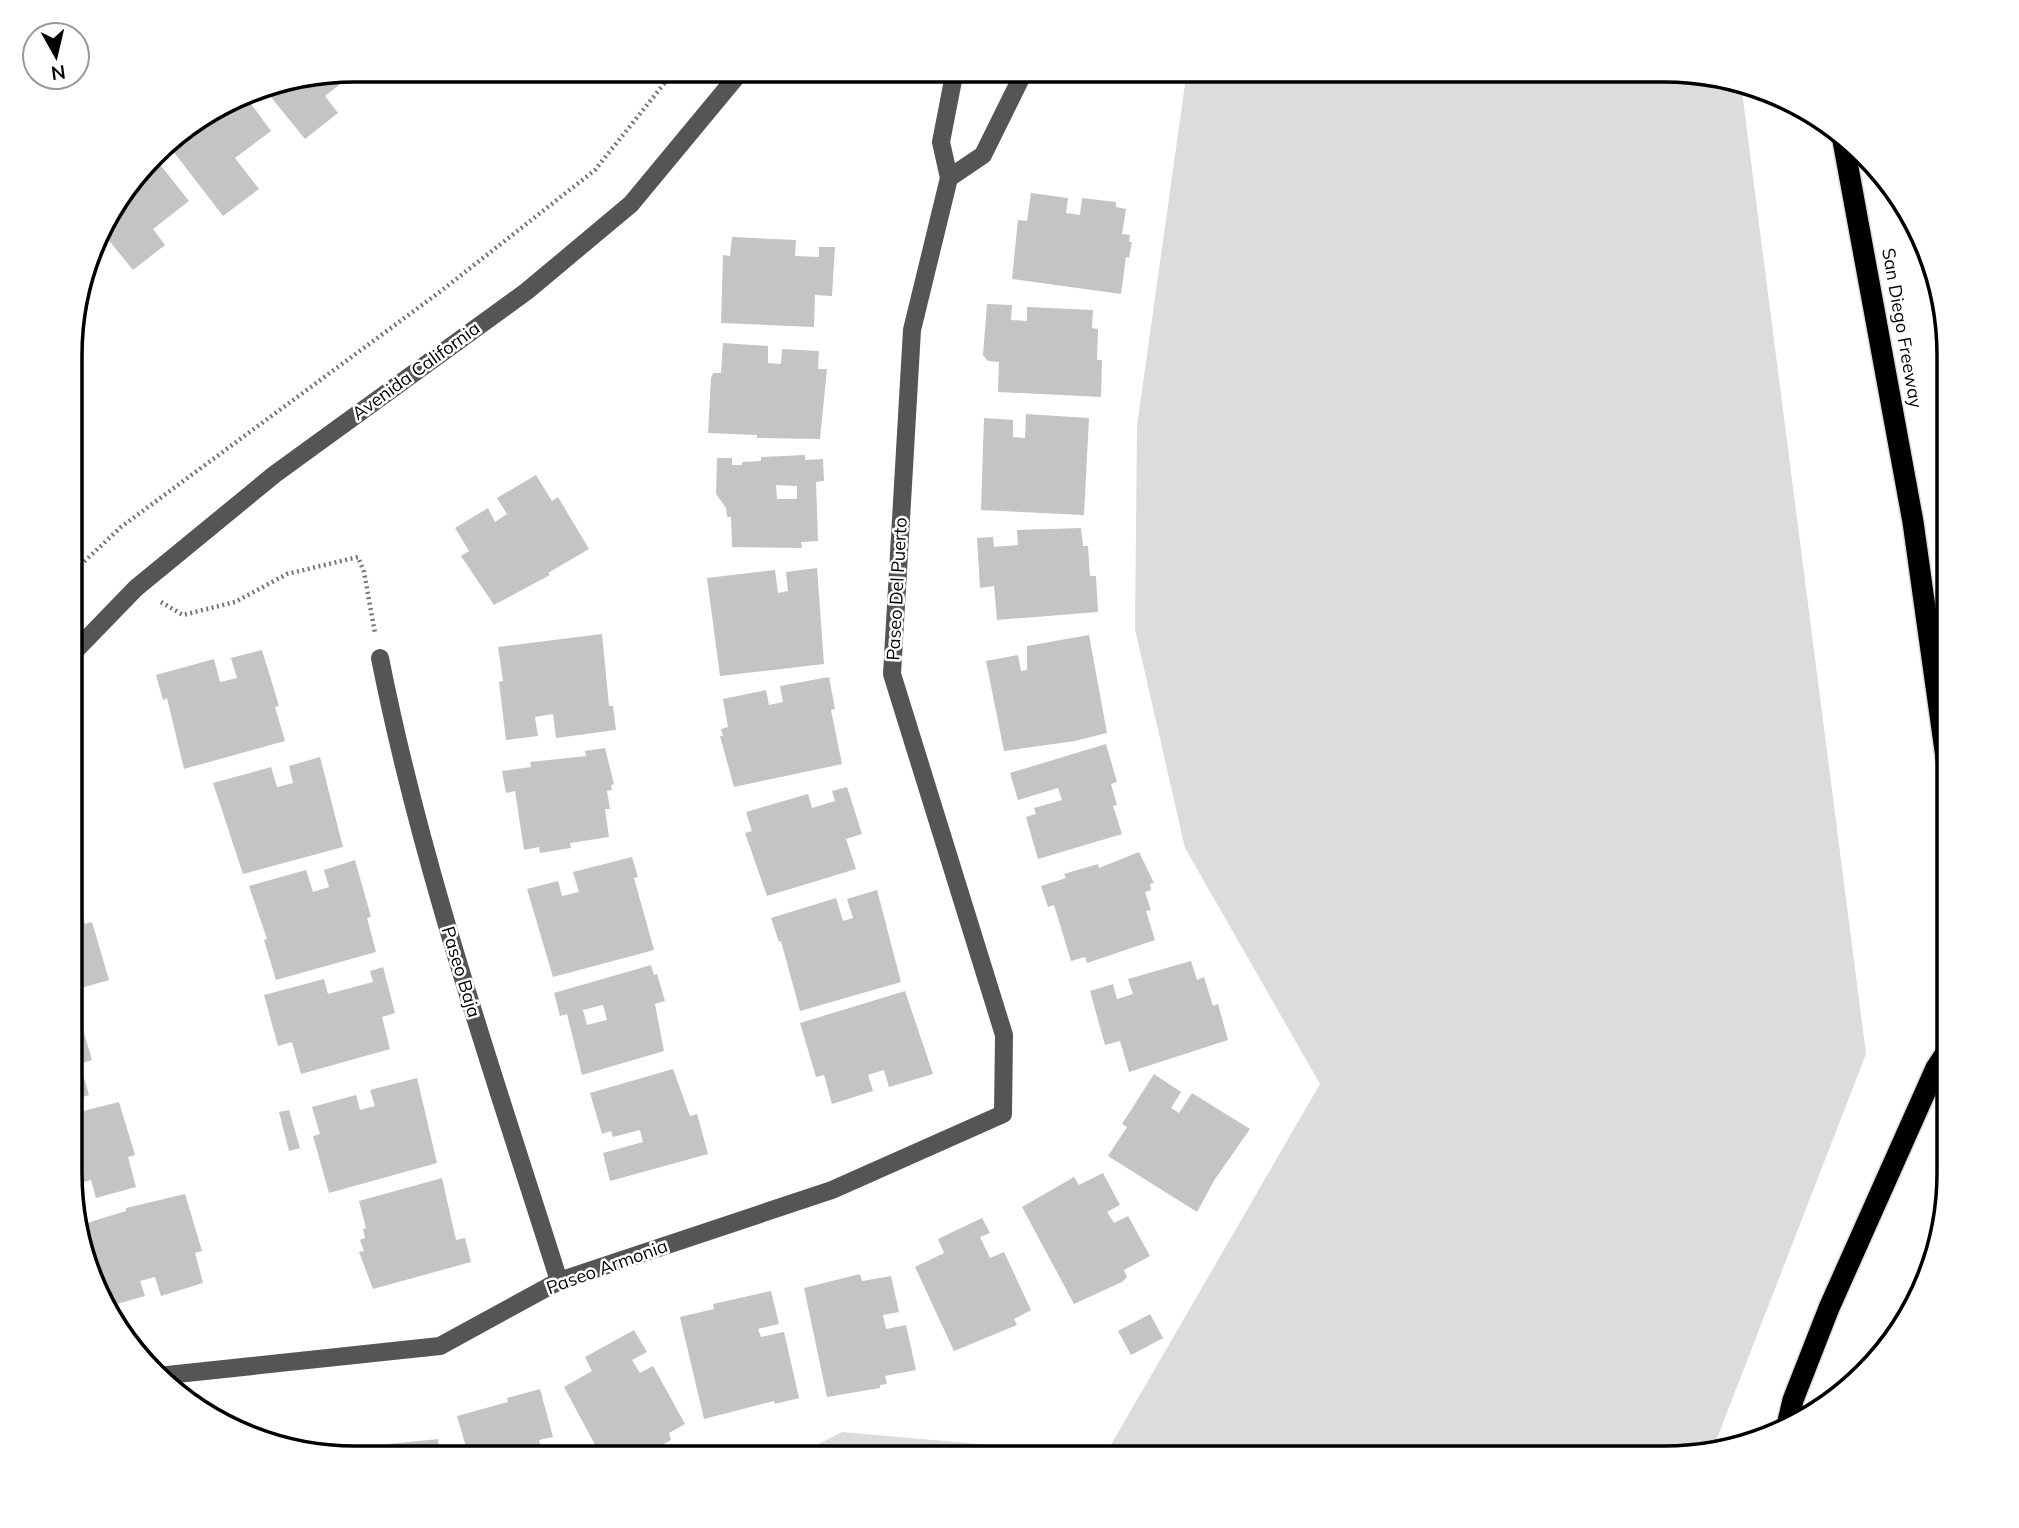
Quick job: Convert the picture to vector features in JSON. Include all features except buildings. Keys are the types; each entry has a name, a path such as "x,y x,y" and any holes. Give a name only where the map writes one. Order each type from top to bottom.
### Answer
{"highway":[{"name":"San Diego Freeway","path":"1845,151 1913,522 1937,693"},
{"path":"1789,1415 1829,1308 1937,1066"}],"street":[{"name":"Avenida California","path":"82,644 136,588 275,474 527,291 631,204 732,82"},
{"name":"Paseo Del Puerto","path":"953,82 941,142 948,178 912,330 892,674 1004,1035 1003,1114"},
{"path":"948,178 983,155 1019,82"},
{"name":"Paseo Baja","path":"380,658 400,763 444,918 559,1281"},
{"name":"Paseo Armonia","path":"171,1375 440,1346 559,1281 832,1190 1003,1114"}],"path":[{"path":"82,564 121,527 441,291 595,170 665,82"},
{"path":"136,588 183,615 235,602 288,574 358,557 364,572 380,658"}],"shaded area":[{"path":"1185,82 1664,82 1717,87 1742,94 1866,1054 1716,1441 1664,1446 1110,1446 1320,1084 1185,848 1135,629 1137,426"},
{"path":"842,1432 1002,1446 815,1446"}]}
